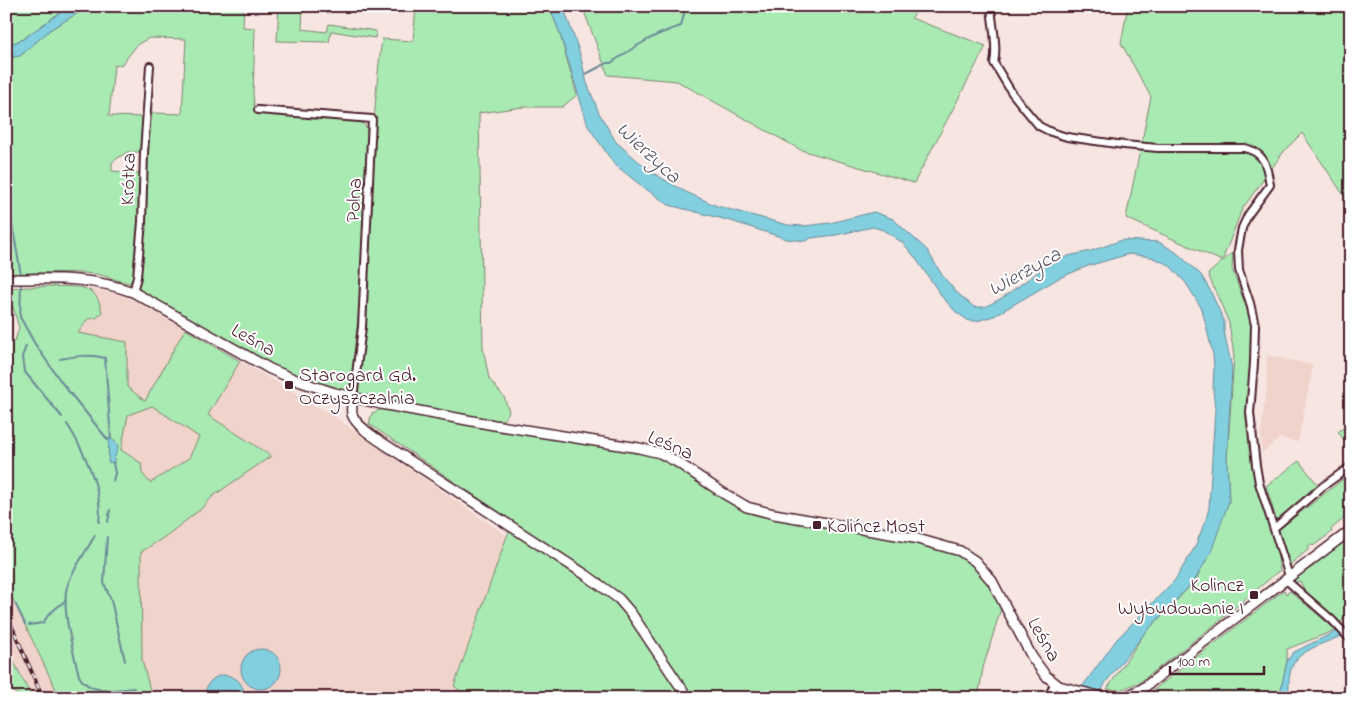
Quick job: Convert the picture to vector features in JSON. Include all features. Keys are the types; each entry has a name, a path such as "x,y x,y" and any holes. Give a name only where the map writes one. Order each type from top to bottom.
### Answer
{"street":[{"path":"990,6 996,52 994,63 1012,93 1039,126 1067,137 1124,145 1158,148 1253,149 1264,160 1270,186 1248,215 1242,228 1238,250 1238,270 1250,303 1255,325 1250,413 1259,483 1274,528 1287,578 1351,640"},
{"name":"Krótka","path":"133,292 137,277 142,222 144,153 150,66"},
{"name":"Polna","path":"258,110 372,119 362,327 353,398"},
{"name":"Leśna","path":"6,279 82,279 114,285 133,292 287,377 353,398 660,453 746,506 774,514 914,538 960,551 976,561 992,581 1032,656 1045,675 1054,684 1103,697"},
{"path":"353,398 352,412 354,420 363,428 619,599 631,613 688,698"},
{"path":"1274,528 1322,487 1351,466"},
{"path":"1123,698 1142,689 1351,530"},
{"path":"1048,698 1054,684"}],"shaded area":[{"path":"87,288 121,295 136,301 185,329 146,401 127,387 78,333 88,319 96,318 100,299"},
{"path":"1267,355 1313,365 1298,442 1280,438 1262,453 1261,433 1267,385"},
{"path":"240,361 330,414 507,536 453,686 469,698 140,698 150,690 142,660 141,552 202,508 213,496 271,456 208,415"},
{"path":"153,406 200,436 189,458 150,483 121,450 128,415"},
{"path":"6,585 60,698 32,698 6,646"}],"green space":[{"path":"6,6 69,6 23,39 6,46"},
{"path":"90,6 244,6 243,27 255,28 253,94 254,105 258,112 355,120 364,124 369,133 363,268 351,388 346,392 331,389 277,369 143,292 138,287 144,230 147,147 152,113 182,114 186,39 149,38 138,44 122,64 114,66 109,116 145,117 142,152 127,152 112,162 112,171 141,173 140,224 133,283 85,273 6,274 6,58 20,56 51,29"},
{"path":"279,6 303,6 302,29 327,32 329,24 376,31 375,38 331,31 329,42 277,41"},
{"path":"416,6 549,6 559,31 577,95 562,107 523,107 479,113 483,348 489,379 504,397 509,411 507,416 500,421 494,422 358,395 369,255 374,120 382,39 413,41"},
{"path":"582,6 922,6 911,18 986,46 914,183 801,150 677,81 608,75"},
{"path":"1128,6 1351,6 1351,206 1302,133 1285,150 1242,209 1222,261 1126,218 1151,97 1121,43"},
{"path":"1233,252 1232,269 1251,320 1249,448 1254,472 1272,524 1280,570 1213,626 1140,682 1120,690 1107,689 1144,634 1196,580 1229,501 1227,461 1234,356 1229,323 1208,274"},
{"path":"53,286 79,287 91,291 100,303 102,313 96,318 88,319 78,333 127,342 127,387 145,401 185,329 240,361 208,415 271,456 213,496 202,508 166,536 141,552 142,660 150,690 140,698 60,698 6,585 6,343 15,341 19,328 13,307 6,313 6,288","holes":["152,406 199,437 189,458 150,483 142,473 141,463 121,450 128,415"]},
{"path":"387,407 651,454 675,464 731,503 753,512 933,546 960,554 970,560 981,571 1002,605 983,668 978,698 470,698 454,686 507,536 514,522 369,424 372,413"},
{"path":"1351,422 1351,449 1338,432"},
{"path":"1299,461 1318,485 1276,519 1266,486"},
{"path":"1351,473 1351,513 1331,529 1332,532 1313,546 1311,544 1308,547 1309,549 1288,566 1278,530"},
{"path":"1351,533 1351,611 1340,623 1307,595 1300,581 1294,583 1295,578 1314,566 1317,559"},
{"path":"1284,590 1286,594 1290,591 1336,630 1287,649 1287,661 1279,698 1143,698"},
{"path":"6,646 32,698 23,698 6,687"}],"water":[{"path":"69,6 90,6 51,29 20,56 6,58 6,46 23,39"},
{"path":"549,6 563,6 579,51 587,83 599,113 616,142 651,172 686,192 717,206 788,225 804,226 830,223 874,212 893,219 927,250 942,275 956,292 974,307 985,307 1002,298 1045,267 1068,256 1091,251 1122,240 1159,242 1177,253 1201,275 1224,321 1224,331 1232,368 1227,458 1229,501 1211,552 1195,580 1144,634 1106,682 1098,698 1074,698 1117,639 1175,580 1195,547 1209,508 1215,409 1213,355 1202,309 1186,283 1169,265 1151,257 1129,254 1088,266 1059,278 994,316 977,321 969,321 956,312 943,298 903,243 883,230 873,227 811,238 806,241 787,239 731,221 669,205 614,164 588,126 559,31"},
{"path":"109,438 118,446 114,463 108,462"},
{"path":"1351,624 1351,632 1309,650 1295,661 1290,675 1289,698 1279,698 1287,661 1294,652"},
{"path":"261,649 275,655 281,669 275,683 261,689 247,683 241,669 247,655"},
{"path":"227,675 239,681 243,688 244,698 205,698 209,683 214,678"}],"waterway":[{"path":"584,75 607,63 611,63 653,37 681,26 686,6"},
{"path":"6,97 12,55"},
{"path":"6,189 21,275"},
{"path":"21,286 20,317 35,344 62,383 108,440"},
{"path":"26,346 22,357 24,371 62,417"},
{"path":"60,359 83,356 105,358 111,439"},
{"path":"67,424 91,471 100,510 99,522"},
{"path":"113,463 115,473 113,481"},
{"path":"108,522 110,510"},
{"path":"95,535 72,574 67,587 66,607 69,631 79,676 83,682 96,689 134,688"},
{"path":"107,537 104,583 111,600 125,661"},
{"path":"29,625 43,623 49,614 66,600"},
{"path":"16,605 25,624"}],"railway":[{"path":"6,613 43,698"}],"place":[{"name":"Starogard Gd. Oczyszczalnia","path":"289,385"},
{"name":"Kolińcz Most","path":"817,525"},
{"name":"Kolincz Wybudowanie I","path":"1254,595"}],"water label":[{"name":"Wierzyca","path":"649,152"},
{"name":"Wierzyca","path":"1024,271"}]}
